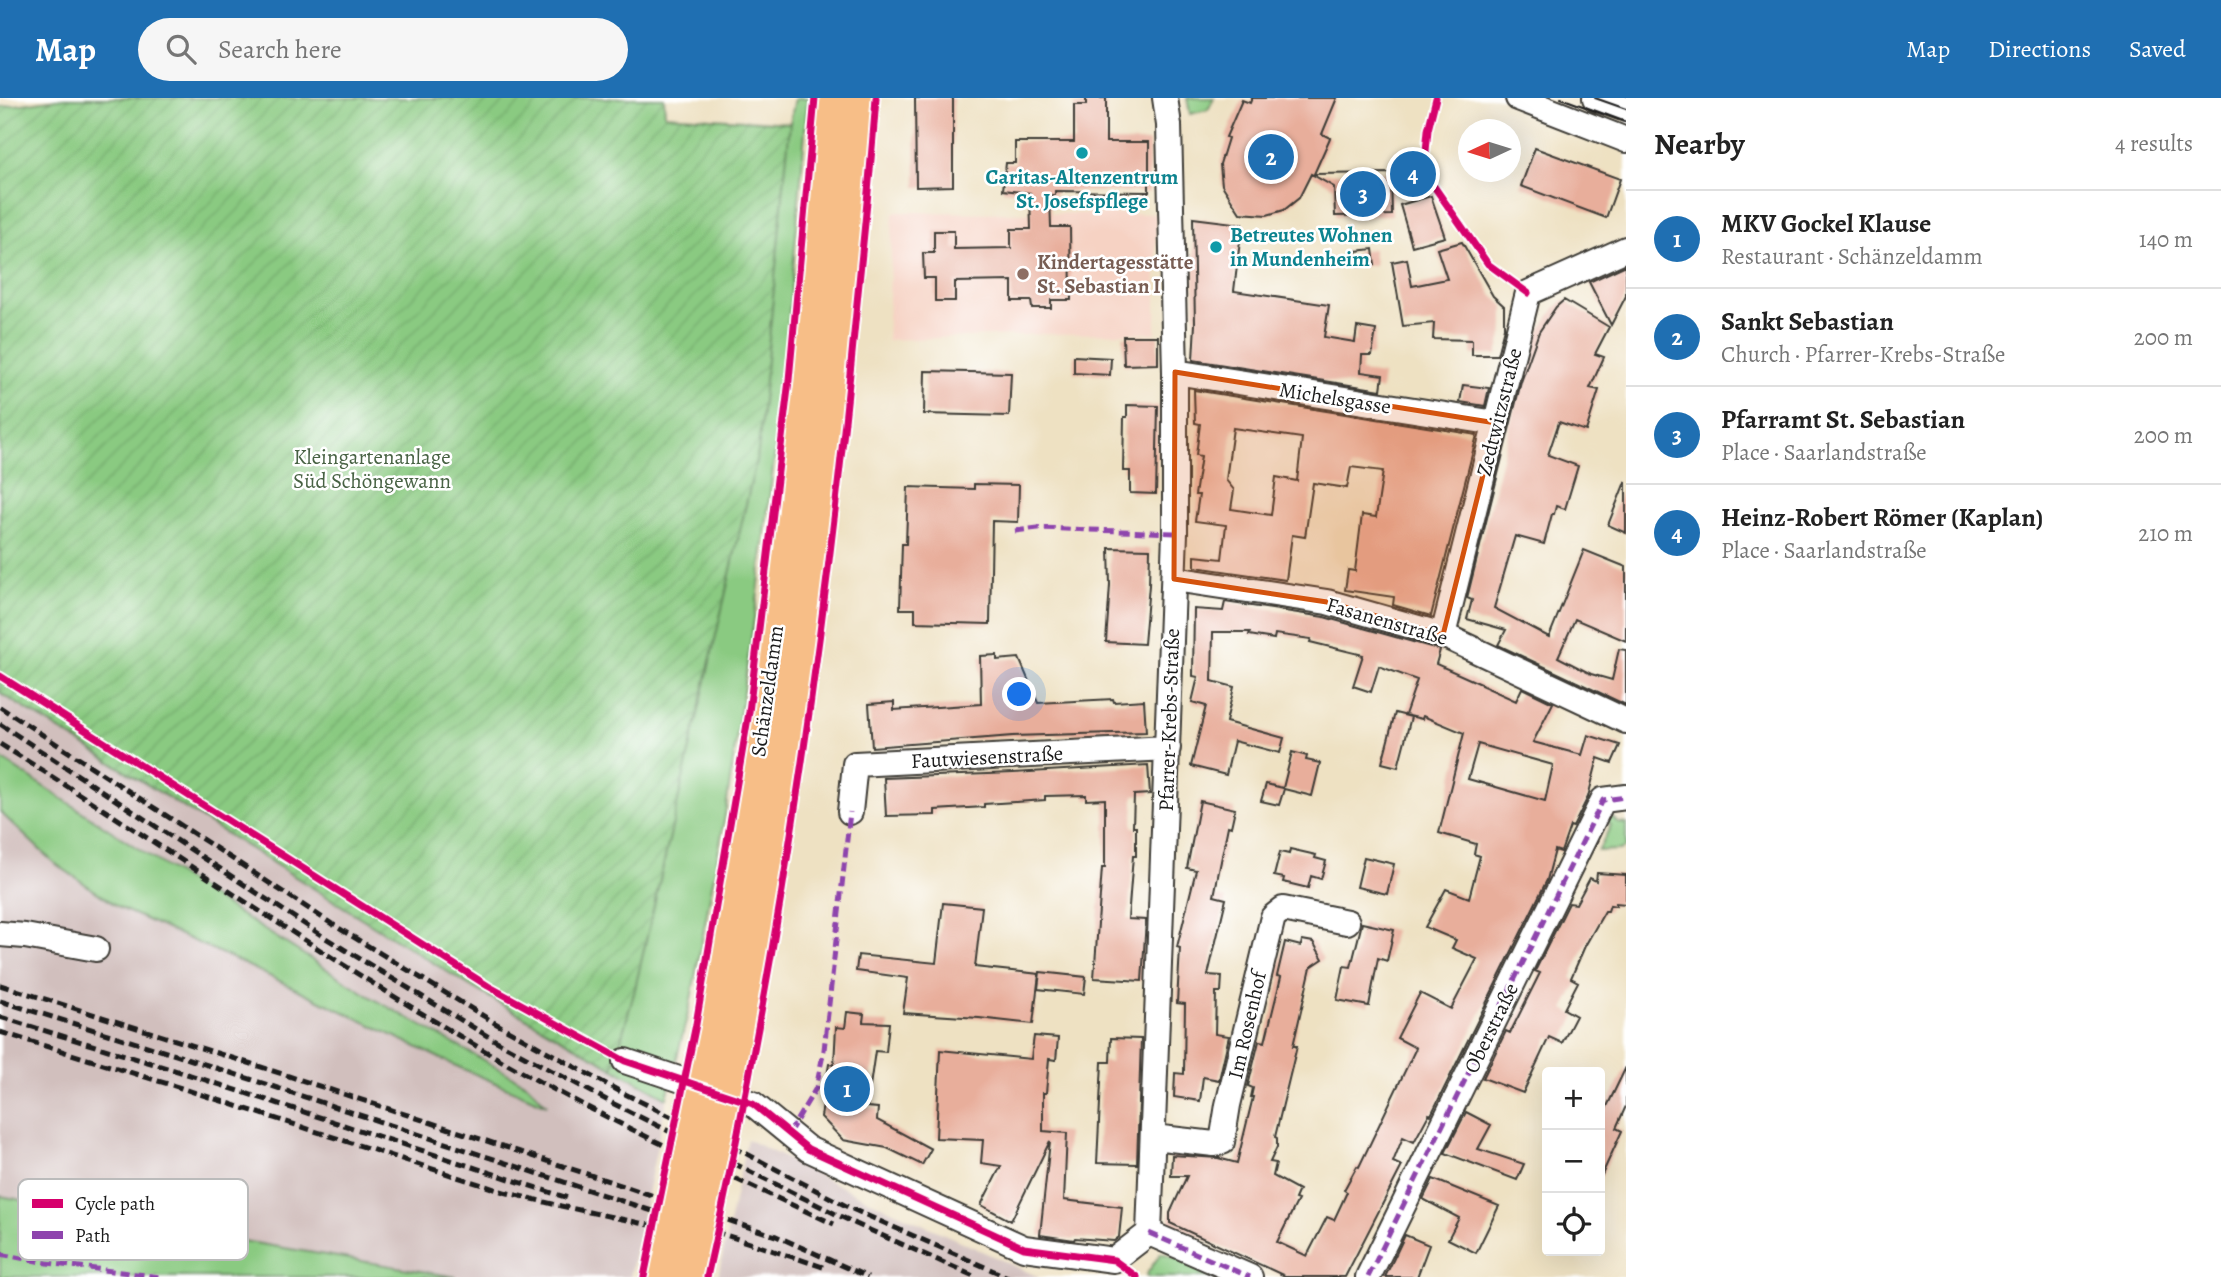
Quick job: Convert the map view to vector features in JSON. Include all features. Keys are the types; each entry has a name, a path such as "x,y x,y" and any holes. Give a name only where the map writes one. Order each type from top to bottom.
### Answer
{"main road":[{"name":"Schänzeldamm","path":"691,1277 726,1031 806,382 831,98"},
{"name":"Schänzeldamm","path":"661,1277 726,1031 793,715 834,387 859,98"}],"street":[{"name":"Pfarrer-Krebs-Straße","path":"1149,1233 1174,579 1175,372 1169,125 1165,98"},
{"path":"1518,98 1626,140"},
{"path":"1561,98 1626,122"},
{"path":"1595,98 1626,109"},
{"name":"Zedtwitzstraße","path":"1443,635 1528,293 1626,249"},
{"name":"Michelsgasse","path":"1175,372 1496,423"},
{"name":"Fasanenstraße","path":"1174,579 1328,602 1443,635 1626,721"},
{"name":"Fautwiesenstraße","path":"850,812 855,764 1168,748"},
{"name":"Oberstraße","path":"1368,1277 1603,800 1626,797"},
{"name":"Im Rosenhof","path":"1153,1137 1214,1144 1222,1142 1228,1105 1276,913 1283,909 1347,922"},
{"path":"0,934 96,949"},
{"path":"625,1061 753,1104 808,1149 1024,1248 1114,1259 1149,1233 1250,1277"}],"highlighted area":[{"path":"1175,372 1496,423 1443,635 1327,602 1174,579"}],"shaded area":[{"name":"Kindertagesstätte St. Sebastian I","path":"893,212 1156,214 1156,333 887,340"},
{"path":"0,693 475,989 667,1098 630,1277 456,1277 248,1242 248,1179 18,1179 18,1199 0,1196 0,812 53,862 120,908 236,960 454,1065 545,1104 528,1085 374,999 0,758"},
{"path":"747,1139 860,1196 1039,1277 718,1277"}],"green space":[{"name":"Kleingartenanlage Süd Schöngewann","path":"64,98 664,98 665,115 790,123 758,452 634,993 613,1068 475,989 0,693 0,107"},
{"path":"795,98 808,98 783,386 758,593 724,822 690,1005 667,1098 613,1068 706,680"},
{"path":"1187,98 1214,98 1208,110 1190,114"},
{"path":"0,758 374,999 528,1085 547,1105 454,1065 236,960 120,908 53,862 0,812"},
{"path":"1607,812 1618,823 1626,824 1626,847 1620,850 1598,851 1611,825 1604,819"},
{"path":"0,1196 18,1199 18,1260 248,1260 248,1242 456,1277 0,1277"},
{"path":"1161,1253 1216,1268 1235,1277 1146,1275"}],"building":[{"path":"915,98 953,98 953,186 916,187"},
{"path":"1086,98 1106,98 1106,142 1149,142 1149,192 1055,191 1055,195 1050,195 1051,227 1070,227 1071,300 1051,300 1051,308 1032,308 1031,301 1012,301 1012,281 955,282 955,301 935,301 935,278 924,278 923,253 934,253 934,231 954,231 954,249 1011,248 1011,229 1031,229 1030,193 1003,190 1006,163 1015,163 1015,142 1074,142 1074,105 1086,105"},
{"path":"1252,98 1337,98 1322,134 1330,138 1314,174 1391,173 1392,215 1335,216 1334,187 1311,174 1299,198 1284,210 1267,215 1240,213 1222,185 1220,164 1228,138 1226,137 1242,100 1250,103"},
{"path":"1535,148 1620,179 1606,218 1521,186"},
{"path":"1431,196 1445,237 1412,246 1400,205"},
{"path":"1193,218 1242,224 1234,291 1329,305 1324,337 1355,342 1357,327 1376,330 1372,355 1362,355 1361,372 1383,375 1381,390 1193,360"},
{"path":"1462,242 1493,296 1504,306 1504,328 1497,355 1472,355 1472,340 1433,339 1434,323 1403,326 1392,262 1407,259 1412,286 1447,279 1437,249"},
{"path":"1373,249 1375,265 1358,267 1356,251"},
{"path":"1626,265 1626,296 1611,325 1589,282"},
{"path":"1564,300 1609,327 1595,354 1604,357 1590,388 1599,390 1586,431 1559,422 1548,455 1578,466 1565,509 1556,506 1544,544 1515,536 1494,608 1549,637 1584,550 1626,567 1626,641 1575,619 1558,657 1591,674 1612,680 1619,649 1626,650 1626,705 1498,645 1506,630 1467,619 1472,600 1467,598 1521,382 1539,332"},
{"path":"1123,336 1158,336 1158,364 1124,365"},
{"path":"1074,356 1111,358 1110,375 1074,373"},
{"path":"925,371 1011,373 1009,416 924,414"},
{"path":"1463,385 1489,388 1485,406 1460,402"},
{"path":"1194,390 1477,435 1431,616 1393,605 1394,597 1345,590 1348,570 1355,571 1362,515 1376,517 1383,471 1351,467 1347,488 1313,483 1305,537 1292,535 1286,580 1195,567 1195,556 1222,559 1226,525 1195,521 1199,495 1195,495 1201,456 1196,455 1200,424 1195,423","holes":["1233,428 1302,438 1297,481 1276,477 1271,515 1231,509 1234,490 1226,480"]},
{"path":"1127,405 1158,406 1156,494 1130,493 1130,471 1123,471 1124,417 1127,417"},
{"path":"1626,483 1626,533 1608,525"},
{"path":"974,484 1019,485 1018,522 992,521 990,624 915,622 915,609 900,609 902,544 906,544 908,487 974,489"},
{"path":"1109,548 1150,549 1144,644 1106,642 1110,585"},
{"path":"1225,602 1324,617 1438,649 1440,650 1436,664 1516,701 1522,688 1553,703 1533,742 1582,755 1588,735 1620,745 1612,763 1598,758 1588,797 1573,827 1570,826 1561,852 1555,850 1547,880 1431,1115 1429,1114 1414,1142 1403,1137 1393,1162 1402,1166 1345,1277 1287,1277 1170,1223 1170,1213 1187,1176 1171,1176 1172,1155 1218,1158 1237,1163 1253,1097 1253,1088 1248,1086 1259,1041 1265,1042 1281,977 1277,976 1285,942 1301,946 1302,940 1313,942 1323,959 1311,967 1293,1046 1297,1046 1275,1137 1277,1147 1270,1162 1276,1163 1273,1176 1299,1190 1295,1199 1298,1200 1277,1242 1307,1256 1327,1217 1334,1220 1347,1192 1344,1190 1357,1166 1359,1167 1416,1048 1397,1038 1420,993 1451,1009 1477,959 1452,948 1456,940 1425,927 1446,889 1469,898 1480,856 1474,854 1476,844 1439,833 1464,733 1423,716 1422,719 1405,715 1417,680 1379,666 1371,692 1353,686 1363,655 1310,642 1311,639 1275,634 1274,639 1249,635 1250,632 1213,632 1212,681 1234,687 1226,722 1284,738 1280,753 1234,741 1226,775 1191,766 1206,706 1192,702 1198,677 1193,676 1194,609 1223,611","holes":["1478,744 1553,765 1545,801 1468,779"]},
{"path":"997,655 997,660 1019,658 1038,703 1144,700 1146,732 1013,736 872,747 869,704 894,702 894,710 981,704 980,656"},
{"path":"1395,713 1411,717 1398,767 1382,763"},
{"path":"1292,752 1307,756 1306,760 1320,763 1312,796 1284,789 1279,805 1261,801 1266,784 1283,788"},
{"path":"1148,765 1150,794 1134,795 1136,856 1133,856 1128,919 1146,920 1142,981 1094,978 1102,868 1105,868 1105,799 1086,800 1086,795 1045,796 1045,800 935,810 935,815 886,816 884,778"},
{"path":"1200,801 1235,809 1231,827 1228,826 1214,896 1226,899 1208,975 1222,976 1221,992 1216,992 1215,1034 1229,1036 1219,1080 1203,1077 1200,1101 1174,1097 1175,1073 1184,1074 1185,1004 1177,1003 1180,948 1177,947 1196,870 1187,868"},
{"path":"1290,849 1316,855 1315,858 1326,861 1321,879 1311,876 1308,888 1283,882 1284,878 1274,876 1280,852 1289,854"},
{"path":"1364,857 1394,864 1387,894 1357,887"},
{"path":"1597,873 1626,875 1626,904 1610,905 1585,946 1571,978 1578,982 1564,1009 1576,1016 1562,1043 1549,1037 1523,1093 1483,1078 1506,1031 1510,1033 1540,973 1535,971 1569,903 1576,904 1590,878 1596,881"},
{"path":"943,903 982,907 975,967 1039,974 1033,1024 903,1013 908,978 856,971 858,955 936,963"},
{"path":"1362,923 1394,930 1387,961 1378,958 1369,1006 1337,1000 1344,966 1351,967"},
{"path":"1040,972 1086,977 1084,994 1038,989"},
{"path":"847,1012 864,1014 863,1022 889,1023 886,1052 875,1051 867,1107 878,1108 877,1120 931,1149 922,1165 887,1148 843,1140 821,1117 829,1064 834,1065 836,1027 845,1028"},
{"path":"1034,1036 1058,1038 1056,1060 1049,1059 1046,1093 1043,1093 1043,1131 1067,1133 1064,1200 1122,1207 1119,1237 1114,1241 1074,1240 1040,1235 1050,1141 1011,1221 981,1205 1001,1166 981,1163 983,1140 936,1138 940,1050 1031,1059"},
{"path":"1111,1038 1141,1039 1137,1164 1097,1163 1102,1062 1110,1062"},
{"path":"1626,1067 1626,1106 1616,1128 1622,1131 1605,1168 1605,1130 1605,1111"},
{"path":"1466,1112 1491,1125 1478,1149 1524,1164 1517,1180 1445,1153"},
{"path":"1433,1179 1499,1206 1476,1253 1448,1239 1459,1218 1423,1199"},
{"path":"1405,1235 1429,1245 1417,1277 1385,1277"}],"tram line":[{"path":"1561,98 1626,122"},
{"path":"1595,98 1626,109"}],"railway":[{"path":"0,707 332,924 495,1023 619,1091 852,1209 1008,1277"},
{"path":"0,724 324,937 489,1037 614,1104 856,1224 976,1277"},
{"path":"0,744 309,943 497,1058 621,1124 834,1224"},
{"path":"0,985 252,1064 776,1236 868,1277"},
{"path":"0,1001 189,1059 826,1268"},
{"path":"0,1017 187,1074 571,1199"},
{"path":"0,1032 504,1192 710,1238"}],"marked path":[{"path":"1015,531 1038,528 1175,533"},
{"path":"1368,1277 1603,800 1626,797"},
{"path":"789,1133 816,1088 824,1050 850,812"},
{"path":"1149,1233 1250,1277"},
{"path":"0,1254 18,1257"},
{"path":"31,1260 161,1277"}],"cycle path":[{"path":"644,1277 696,1024 749,712 789,380 815,98"},
{"path":"707,1277 756,1038 797,797 844,434 876,98"},
{"path":"1436,98 1428,130 1424,172 1488,264 1528,293"},
{"path":"0,676 488,986 625,1061 753,1104 808,1149 1024,1248 1114,1260 1137,1277"}],"place":[{"name":"Caritas-Altenzentrum St. Josefspflege","path":"1082,153"},
{"name":"Sankt Sebastian","path":"1271,157"},
{"name":"Heinz-Robert Römer (Kaplan)","path":"1413,174"},
{"name":"Pfarramt St. Sebastian","path":"1363,194"},
{"name":"Betreutes Wohnen in Mundenheim","path":"1216,247"},
{"name":"Kindertagesstätte St. Sebastian I","path":"1023,274"},
{"name":"MKV Gockel Klause","path":"847,1089"}]}
